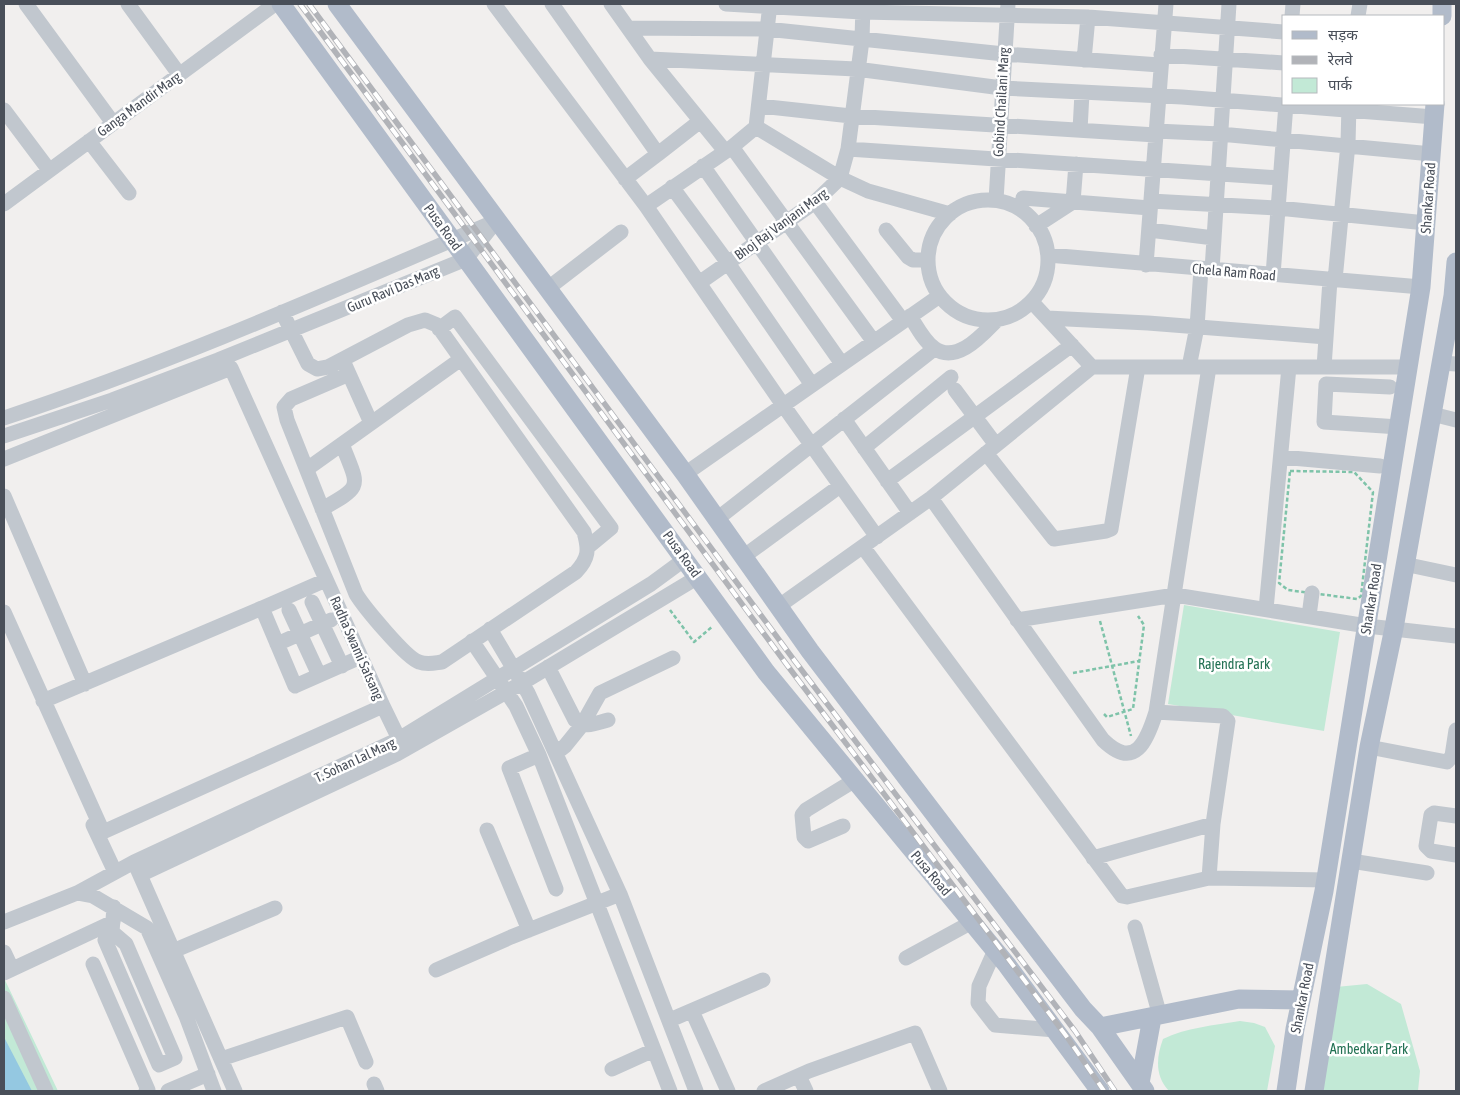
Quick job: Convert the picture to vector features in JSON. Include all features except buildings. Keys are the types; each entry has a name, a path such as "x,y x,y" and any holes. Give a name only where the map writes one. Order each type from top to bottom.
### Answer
{"main road":[{"name":"Pusa Road","path":"281,4 766,672 995,950 1100,1091"},
{"path":"337,4 685,474 778,606 1083,1009 1100,1027 1142,1087"},
{"name":"Shankar Road","path":"1286,1091 1325,886 1421,287 1435,110"},
{"name":"Shankar Road","path":"1314,1091 1370,747 1394,628 1432,414 1449,363 1456,262"},
{"path":"1325,886 1345,894"},
{"path":"1100,1027 1239,999 1302,1000"},
{"path":"1142,1087 1156,1017"}],"street":[{"path":"26,4 113,123"},
{"path":"128,4 179,74"},
{"name":"Ganga Mandir Marg","path":"4,204 275,4"},
{"path":"494,4 646,206 783,405 877,537"},
{"path":"552,4 658,154"},
{"path":"611,4 650,60 699,122 728,149 874,342"},
{"path":"726,4 1008,10 1282,32"},
{"path":"1146,265 1166,4"},
{"path":"1189,367 1214,238 1229,4"},
{"path":"646,206 728,149 756,127 760,106 766,29 770,6"},
{"name":"Bhoj Raj Vanjani Marg","path":"699,283 815,202 840,178 848,149 856,69 862,40 863,8"},
{"name":"Gobind Chailani Marg","path":"996,200 1008,10"},
{"path":"1084,60 1088,17"},
{"path":"628,28 766,29 1004,54 1084,60 1226,58 1282,63"},
{"path":"650,60 856,69 1002,88 1282,104"},
{"path":"1080,130 1082,93"},
{"path":"1273,275 1286,105"},
{"path":"1307,105 1435,110"},
{"path":"760,106 851,116 1000,126 1220,134 1348,144 1432,154"},
{"path":"1324,367 1348,144 1349,107"},
{"path":"4,110 49,170"},
{"path":"625,179 699,122"},
{"path":"756,127 840,178 875,193 950,214"},
{"path":"89,140 129,193"},
{"path":"848,149 1280,178"},
{"path":"1073,202 1076,164"},
{"path":"703,166 842,364"},
{"path":"672,187 728,263 812,385"},
{"path":"1023,198 1073,202 1278,208 1426,223"},
{"path":"996,200 1014,206 1031,218 1043,235 1048,255 1046,276 1032,302 1015,314 997,320 974,319 955,310 938,297 928,260 931,242 940,223 950,214 956,209 975,201 996,200"},
{"path":"815,202 906,319 934,349 951,352 969,346 997,320"},
{"path":"1036,226 1073,202"},
{"path":"432,248 439,221"},
{"name":"Guru Ravi Das Marg","path":"7,412 107,382 210,342 496,221"},
{"name":"Guru Ravi Das Marg","path":"4,436 221,366 290,332 466,258 496,221"},
{"path":"886,230 908,257 913,260 928,260"},
{"path":"1148,230 1214,238"},
{"path":"547,289 620,232"},
{"name":"Chela Ram Road","path":"1048,255 1146,265 1421,287"},
{"path":"685,474 938,297"},
{"path":"1032,302 1092,367"},
{"path":"282,312 290,332 308,364 317,369 328,367 408,325 425,320 439,329 584,532 588,547 585,562 576,572 442,662 429,664 417,662 369,614 356,594 286,420 284,407 291,399 349,374"},
{"path":"439,329 455,317 611,528 588,547"},
{"path":"1047,318 1197,326 1326,337"},
{"path":"4,459 221,366 210,342"},
{"path":"887,481 1072,345"},
{"path":"717,519 934,349"},
{"path":"343,359 371,423"},
{"path":"307,469 461,359"},
{"name":"Radha Swami Satsang","path":"4,612 103,832 383,706 232,368 221,366"},
{"path":"778,606 931,498 1092,367 1408,367"},
{"path":"864,448 953,383 975,417 991,449 1050,536 1058,539 1106,531 1111,529 1113,524 1138,367"},
{"path":"931,498 1103,740 1112,749 1121,752 1135,752 1145,744 1156,712 1209,367"},
{"path":"1266,610 1290,367"},
{"path":"1390,387 1326,384 1324,422 1399,428"},
{"path":"1432,414 1456,420"},
{"path":"844,419 910,513"},
{"path":"322,509 350,492 355,485 354,474 342,444"},
{"path":"1281,457 1317,467 1380,466"},
{"path":"743,556 840,486"},
{"path":"4,496 85,684"},
{"path":"862,548 1124,897 1210,878 1325,886"},
{"name":"T. Sohan Lal Marg","path":"137,868 399,739 651,584 685,559"},
{"path":"1404,564 1456,575"},
{"name":"T. Sohan Lal Marg","path":"4,922 77,893 115,872 137,868 397,754 506,692 698,577"},
{"path":"44,700 326,580"},
{"path":"1309,616 1312,593"},
{"path":"1017,620 1175,595 1367,626 1456,636"},
{"path":"262,608 295,686 348,663 322,625 312,602"},
{"path":"289,610 319,675"},
{"path":"277,644 337,618"},
{"path":"490,628 522,682 620,894 696,1091"},
{"path":"472,642 516,706 539,756 598,902 670,1091"},
{"path":"556,753 566,746 582,725 600,693 673,658"},
{"path":"548,667 575,720 582,725 608,720"},
{"path":"383,706 399,739"},
{"path":"1156,712 1223,716 1228,721 1213,824 1210,878"},
{"path":"1370,747 1454,762 1456,730"},
{"path":"66,751 76,789 115,872"},
{"path":"539,756 509,768 556,889"},
{"path":"843,826 808,841 804,837 802,815 855,780"},
{"path":"1456,816 1434,813 1431,815 1426,846 1431,851 1456,855"},
{"path":"1093,858 1213,824"},
{"path":"487,830 528,930"},
{"path":"1351,860 1427,873"},
{"path":"137,868 235,1091"},
{"path":"77,893 93,896 113,920 126,944 175,1058 159,1065 105,940 113,920"},
{"path":"436,970 528,930 620,894"},
{"path":"173,951 275,908"},
{"path":"4,952 8,971 113,920 147,928 186,1016 214,1091"},
{"path":"906,958 972,922"},
{"path":"1135,927 1156,1017"},
{"path":"995,950 979,986 978,1003 995,1025 1055,1030"},
{"path":"93,964 146,1091"},
{"path":"670,1020 763,980"},
{"path":"4,998 46,1091"},
{"path":"692,1011 728,1091"},
{"path":"221,1059 347,1017 366,1062"},
{"path":"764,1091 915,1032 940,1091"},
{"path":"612,1069 654,1050"},
{"path":"168,1091 208,1074"},
{"path":"799,1076 806,1091"}],"path":[{"path":"1317,467 1354,472 1373,492 1361,596 1357,599 1288,590 1278,583 1290,471 1317,467"},
{"path":"662,599 694,642 726,615"},
{"path":"1096,607 1135,752"},
{"path":"1100,710 1107,717 1132,709 1144,625 1138,616 1128,618"},
{"path":"1092,624 1110,621"},
{"path":"1075,681 1069,674 1139,661"}],"green space":[{"name":"Rajendra Park","path":"1184,605 1340,632 1324,731 1168,704"},
{"path":"4,978 58,1091 4,1091"},
{"name":"Ambedkar Park","path":"1367,984 1401,1004 1420,1071 1418,1091 1320,1091 1336,987"},
{"path":"1240,1021 1265,1027 1275,1046 1267,1091 1169,1091 1161,1079 1158,1066 1163,1039 1190,1030"}],"water":[{"path":"4,1037 32,1091 4,1091"}],"railway":[{"path":"300,4 787,665 1067,1037 1104,1091"},
{"path":"309,4 794,660 1075,1031 1115,1091"}]}
